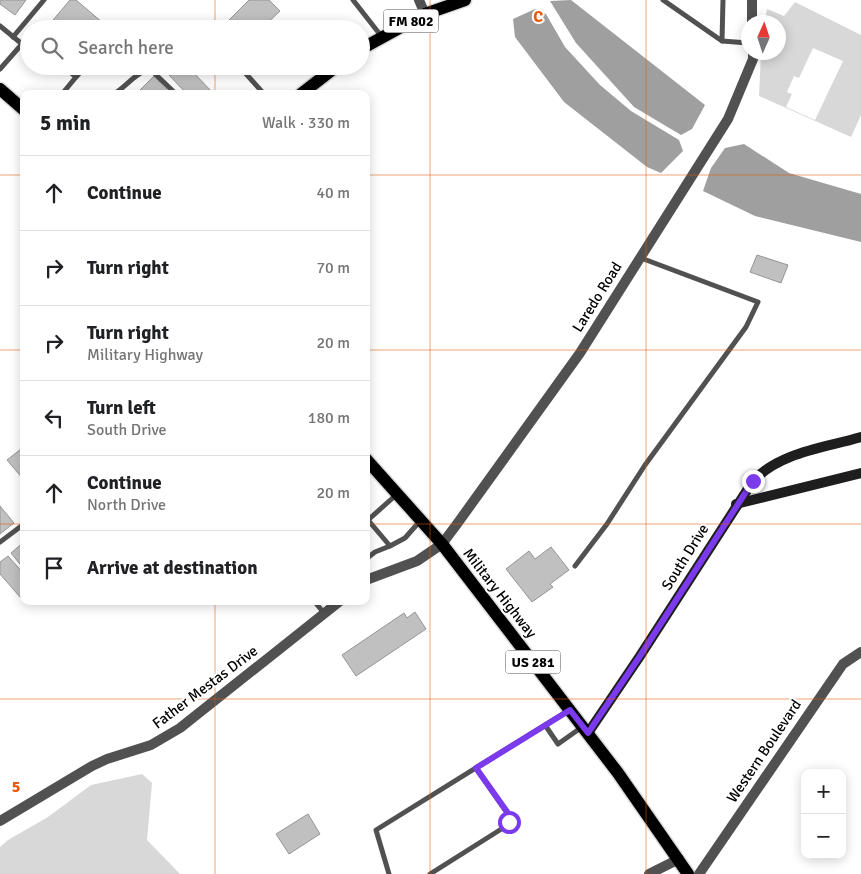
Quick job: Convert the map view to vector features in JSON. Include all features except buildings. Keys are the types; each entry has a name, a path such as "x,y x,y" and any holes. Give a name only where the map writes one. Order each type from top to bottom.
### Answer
{"main road":[{"name":"FM 802","path":"370,44 425,14 465,0"},
{"path":"306,90 325,75"},
{"path":"0,89 20,106"},
{"name":"Military Highway","path":"370,463 422,519 442,544 585,730 688,874"}],"street":[{"path":"419,0 425,14"},
{"path":"752,15 753,0"},
{"name":"Laredo Road","path":"442,544 580,352 728,119 752,60"},
{"name":"South Drive","path":"585,730 640,656 736,504 765,468 785,458 861,437"},
{"path":"736,504 861,473"},
{"path":"370,579 417,561 442,544"},
{"name":"Father Mestas Drive","path":"0,821 92,766 106,759 152,745 173,733 335,605"},
{"name":"Western Boulevard","path":"699,874 843,664 861,652"},
{"path":"649,874 679,859"}],"lane":[{"path":"27,20 44,0"},
{"path":"353,0 369,20"},
{"path":"663,0 722,41 741,42"},
{"path":"722,41 723,0"},
{"path":"370,22 382,37"},
{"path":"0,26 20,42"},
{"path":"13,37 20,29"},
{"path":"0,69 20,46"},
{"path":"65,90 76,77 74,75"},
{"path":"121,90 137,75"},
{"path":"156,75 172,90"},
{"path":"247,75 260,90"},
{"path":"575,566 607,524 645,464 746,327 758,302 640,258"},
{"path":"370,516 398,493"},
{"path":"370,556 405,538 422,519"},
{"path":"370,523 390,546"},
{"path":"0,542 20,527"},
{"path":"317,605 324,613"},
{"path":"390,874 376,830 570,710"},
{"path":"545,725 558,744 585,730"},
{"path":"430,874 503,828 509,822 510,816 476,768"}],"shaded area":[{"path":"571,0 705,105 692,129 681,135 634,107 576,43 550,1"},
{"path":"795,2 861,35 861,115 851,137 759,96 761,60 786,60 785,15","holes":["813,48 843,61 815,120 786,107 792,94 787,92 794,76 799,78"]},
{"path":"535,9 546,14 565,47 600,85 631,111 679,140 683,151 661,173 647,167 564,102 515,37 513,19"},
{"path":"767,9 782,15 766,15"},
{"path":"744,144 789,173 861,194 861,242 755,216 703,191 711,168 725,148"},
{"path":"142,774 152,783 147,840 180,874 0,874 0,847 8,840 48,817 91,785"}],"route":[{"path":"509,822 510,816 476,768 570,710 588,733 640,656 736,504 753,481"}]}
